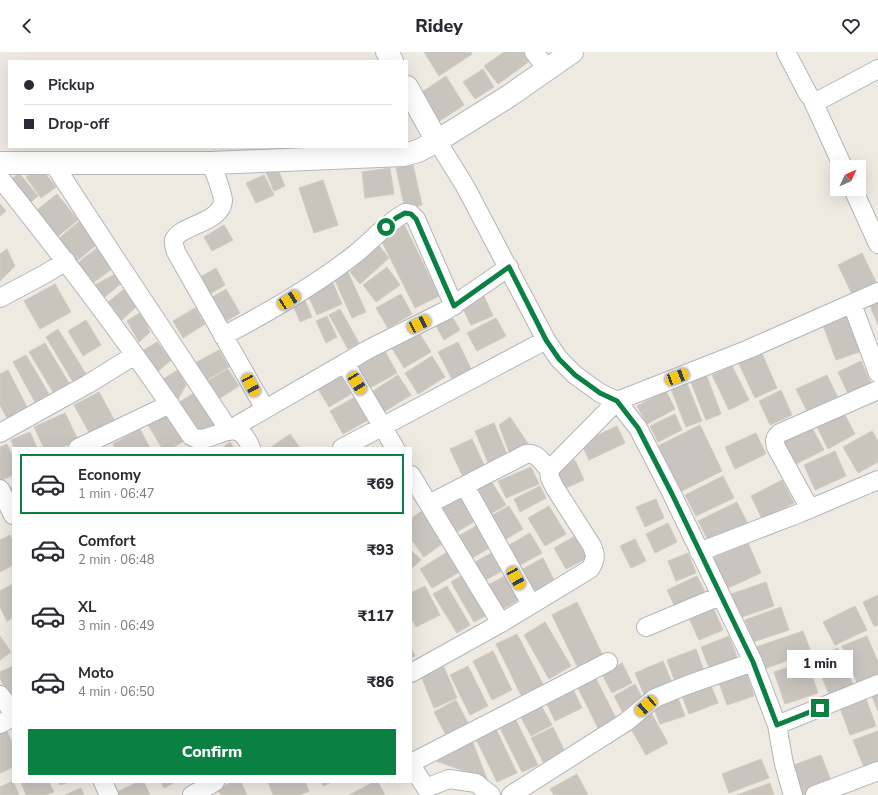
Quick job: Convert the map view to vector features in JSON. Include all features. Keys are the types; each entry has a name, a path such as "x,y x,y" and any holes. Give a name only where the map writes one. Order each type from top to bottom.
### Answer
{"street":[{"path":"534,52 547,69"},
{"path":"0,163 211,163 403,155 418,151 437,141 509,96 572,52"},
{"path":"786,52 812,99 840,160"},
{"path":"812,99 818,101 824,99 878,70"},
{"path":"408,89 437,141 465,186 509,267 546,340 559,359 575,375 600,393 617,401 638,428 672,494 753,662 777,725 784,764 793,795"},
{"path":"54,163 229,430 240,432 250,447"},
{"path":"211,163 223,199 221,208 210,218 180,234 174,239 174,246 265,409"},
{"path":"0,178 66,261 170,404 191,436 196,439 203,439 229,430 368,350 454,306 509,267"},
{"path":"856,196 878,244"},
{"path":"224,336 277,308 314,284 354,255 396,218 405,213 411,214 416,219 454,306"},
{"path":"0,298 66,261"},
{"path":"549,470 617,401 749,349 878,292"},
{"path":"852,304 878,373"},
{"path":"344,447 546,340"},
{"path":"0,433 88,384 135,355"},
{"path":"345,363 394,447"},
{"path":"810,509 776,447 774,441 776,436 878,390"},
{"path":"80,447 170,404"},
{"path":"412,672 501,623 590,569 595,562 595,554 592,546 555,488 550,478 549,470 537,456 531,453 526,454 429,504"},
{"path":"412,477 501,623"},
{"path":"699,552 810,509 878,480"},
{"path":"12,483 0,489 12,513"},
{"path":"465,486 531,604"},
{"path":"646,627 720,596"},
{"path":"412,763 608,662"},
{"path":"511,795 626,722 655,698 753,662"},
{"path":"777,725 878,684"},
{"path":"0,695 12,711"},
{"path":"0,724 12,718"},
{"path":"412,767 421,791 449,779 476,783 491,795"},
{"path":"815,795 878,771"},
{"path":"104,783 109,795"},
{"path":"192,795 214,787"}],"building":[{"path":"424,52 471,52 472,54 439,76"},
{"path":"504,52 524,52 530,61 498,84 484,66"},
{"path":"483,69 494,87 475,99 463,82"},
{"path":"446,76 464,105 435,124 416,96"},
{"path":"276,165 285,186 274,191 265,170"},
{"path":"413,165 422,205 405,209 396,168"},
{"path":"40,167 56,187 41,198 26,177"},
{"path":"390,168 394,194 365,198 362,172"},
{"path":"19,173 38,196 26,206 7,183"},
{"path":"264,175 274,195 256,203 246,183"},
{"path":"323,180 338,225 314,233 299,188"},
{"path":"57,194 78,220 53,240 32,214"},
{"path":"0,204 6,211 0,216"},
{"path":"82,219 101,241 76,262 57,240"},
{"path":"403,222 439,296 415,308 378,234"},
{"path":"224,225 233,240 212,251 204,237"},
{"path":"379,246 389,258 360,284 350,272"},
{"path":"97,248 112,269 90,285 75,265"},
{"path":"7,249 15,266 0,281 0,254"},
{"path":"862,253 876,282 852,294 838,265"},
{"path":"387,267 400,285 376,302 363,285"},
{"path":"216,268 225,285 205,297 195,280"},
{"path":"347,270 366,312 352,318 333,276"},
{"path":"115,274 123,282 101,300 91,287"},
{"path":"332,281 342,304 317,315 307,293"},
{"path":"55,284 71,312 40,329 24,301"},
{"path":"128,286 138,305 122,320 108,302"},
{"path":"226,289 240,313 220,325 206,301"},
{"path":"401,294 412,314 388,328 376,308"},
{"path":"483,294 493,316 471,325 461,305"},
{"path":"878,297 878,325 868,301"},
{"path":"304,298 312,317 300,322 292,303"},
{"path":"195,308 205,324 183,338 173,321"},
{"path":"340,309 359,343 348,349 329,315"},
{"path":"141,312 150,332 139,342 127,321"},
{"path":"451,315 460,330 444,340 435,324"},
{"path":"848,315 862,351 836,360 823,325"},
{"path":"327,316 337,337 326,343 316,321"},
{"path":"496,318 506,336 477,351 467,333"},
{"path":"86,320 101,345 83,356 68,331"},
{"path":"58,329 86,374 73,382 46,337"},
{"path":"417,329 431,352 404,368 390,345"},
{"path":"157,342 171,360 156,373 142,351"},
{"path":"458,342 471,369 452,379 438,352"},
{"path":"45,343 69,383 53,392 29,352"},
{"path":"219,350 229,367 205,381 195,363"},
{"path":"385,351 397,373 368,389 356,367"},
{"path":"761,351 777,388 755,398 738,362"},
{"path":"26,355 49,394 35,402 13,362"},
{"path":"432,356 445,377 418,394 405,373"},
{"path":"861,361 873,388 850,398 838,372"},
{"path":"732,366 749,400 729,410 712,375"},
{"path":"228,369 239,386 217,400 206,382"},
{"path":"8,370 27,407 7,418 0,405 0,374"},
{"path":"178,370 186,385 178,399 163,379"},
{"path":"340,374 351,394 329,407 317,387"},
{"path":"706,374 721,414 706,420 690,380"},
{"path":"398,375 411,395 382,413 370,393"},
{"path":"827,375 840,402 810,417 796,389"},
{"path":"687,383 702,421 686,427 671,389"},
{"path":"781,390 792,415 770,425 759,401"},
{"path":"197,391 218,424 199,436 178,403"},
{"path":"666,391 675,409 647,424 637,406"},
{"path":"99,392 116,423 91,436 74,405"},
{"path":"355,397 368,420 343,434 330,411"},
{"path":"842,409 855,434 828,449 815,423"},
{"path":"65,413 78,440 63,447 44,447 34,427"},
{"path":"168,414 184,441 174,447 161,447 148,425"},
{"path":"675,414 682,430 658,442 650,426"},
{"path":"510,417 531,448 512,460 499,425"},
{"path":"494,423 508,457 489,465 475,431"},
{"path":"810,424 824,450 792,466 778,439"},
{"path":"700,425 722,471 680,492 658,446"},
{"path":"617,426 625,443 589,460 581,443"},
{"path":"140,429 149,447 114,447 113,444"},
{"path":"872,431 878,441 878,462 858,473 843,447"},
{"path":"30,432 37,447 14,447 11,440"},
{"path":"756,433 766,454 735,469 725,447"},
{"path":"290,434 299,447 271,447"},
{"path":"472,439 485,467 463,477 450,449"},
{"path":"230,442 233,447 223,447"},
{"path":"7,444 12,455 12,475 0,481 0,447"},
{"path":"835,451 846,476 815,490 804,465"},
{"path":"575,460 584,480 561,490 552,470"},
{"path":"531,467 539,484 506,498 498,481"},
{"path":"488,476 506,505 487,516 469,487"},
{"path":"723,476 734,498 696,516 685,495"},
{"path":"782,480 794,503 762,519 751,496"},
{"path":"12,486 12,500 7,489"},
{"path":"540,486 546,498 520,512 514,499"},
{"path":"464,491 480,518 452,535 435,509"},
{"path":"656,499 664,518 645,527 636,507"},
{"path":"737,502 748,524 710,544 698,521"},
{"path":"509,506 523,529 503,541 489,517"},
{"path":"549,506 566,534 545,546 528,518"},
{"path":"422,511 443,543 424,557 412,540 412,517"},
{"path":"483,522 496,544 469,560 455,538"},
{"path":"668,523 677,542 655,553 646,534"},
{"path":"530,533 542,553 515,568 504,548"},
{"path":"10,535 12,539 12,566 0,572 0,540"},
{"path":"577,535 589,557 566,569 554,548"},
{"path":"635,539 646,561 631,568 620,546"},
{"path":"748,543 761,573 726,589 713,558"},
{"path":"497,550 507,568 486,580 475,562"},
{"path":"412,551 421,560 412,568"},
{"path":"449,551 461,571 432,588 420,569"},
{"path":"688,553 696,573 676,581 668,561"},
{"path":"543,558 555,582 532,594 519,571"},
{"path":"466,573 489,614 474,622 451,582"},
{"path":"507,575 520,599 501,610 488,585"},
{"path":"697,576 706,594 676,609 667,590"},
{"path":"766,582 774,606 739,618 731,594"},
{"path":"12,585 12,618 7,621 0,607 0,591"},
{"path":"425,586 440,615 416,627 412,620 412,592"},
{"path":"447,586 470,625 457,633 433,594"},
{"path":"878,595 878,625 874,626 863,602"},
{"path":"577,602 603,656 578,668 552,615"},
{"path":"712,605 723,630 699,640 688,616"},
{"path":"855,606 867,630 835,645 823,622"},
{"path":"781,607 789,630 753,642 745,620"},
{"path":"545,622 571,666 549,679 524,635"},
{"path":"803,631 811,652 764,669 756,647"},
{"path":"517,634 543,684 521,695 496,644"},
{"path":"0,636 11,652 0,660"},
{"path":"729,636 739,662 711,673 701,647"},
{"path":"867,636 878,662 878,674 857,683 842,646"},
{"path":"838,648 853,684 829,694 814,658"},
{"path":"696,649 704,671 675,682 667,660"},
{"path":"412,650 415,656 412,658"},
{"path":"493,651 512,690 492,700 473,661"},
{"path":"663,661 673,685 645,697 635,673"},
{"path":"807,661 818,693 785,704 774,672"},
{"path":"622,663 632,683 612,693 602,674"},
{"path":"12,666 12,705 0,678 0,672"},
{"path":"468,666 488,706 470,715 450,675"},
{"path":"444,667 457,698 434,708 421,676"},
{"path":"746,671 754,696 727,705 718,680"},
{"path":"593,673 617,720 599,730 575,682"},
{"path":"710,683 718,703 689,714 681,693"},
{"path":"635,684 646,705 625,717 614,696"},
{"path":"572,687 582,708 555,721 545,700"},
{"path":"878,691 878,711 871,694"},
{"path":"676,693 685,716 660,724 651,701"},
{"path":"865,696 876,726 850,735 839,705"},
{"path":"456,700 468,723 446,735 434,712"},
{"path":"539,702 552,725 531,736 519,714"},
{"path":"650,711 668,743 646,755 628,724"},
{"path":"515,718 538,765 522,772 499,726"},
{"path":"495,727 517,773 497,782 475,737"},
{"path":"553,727 565,752 543,762 531,738"},
{"path":"6,729 12,742 12,767 0,773 0,732"},
{"path":"878,731 878,765 865,770 853,740"},
{"path":"470,735 487,779 436,761 434,754"},
{"path":"821,755 832,783 803,795 791,766"},
{"path":"761,759 769,778 729,793 722,774"},
{"path":"577,774 588,795 554,795 550,789"},
{"path":"12,781 19,795 0,795 0,787"},
{"path":"21,783 50,783 54,792 46,795 26,795"},
{"path":"136,783 144,783 150,795 118,795 117,792"},
{"path":"162,783 173,783 164,788"},
{"path":"230,783 241,783 247,795 221,795 218,789"},
{"path":"268,783 305,783 309,791 300,795 273,795"},
{"path":"322,783 330,783 323,786"},
{"path":"372,783 379,783 385,795 349,795"},
{"path":"770,783 774,795 737,795"},
{"path":"81,788 84,795 65,795"}],"route":[{"path":"386,227 396,218 405,213 411,214 416,219 454,306 509,267 546,340 559,359 575,375 600,393 617,401 638,428 672,494 753,662 777,725 820,708"}]}
